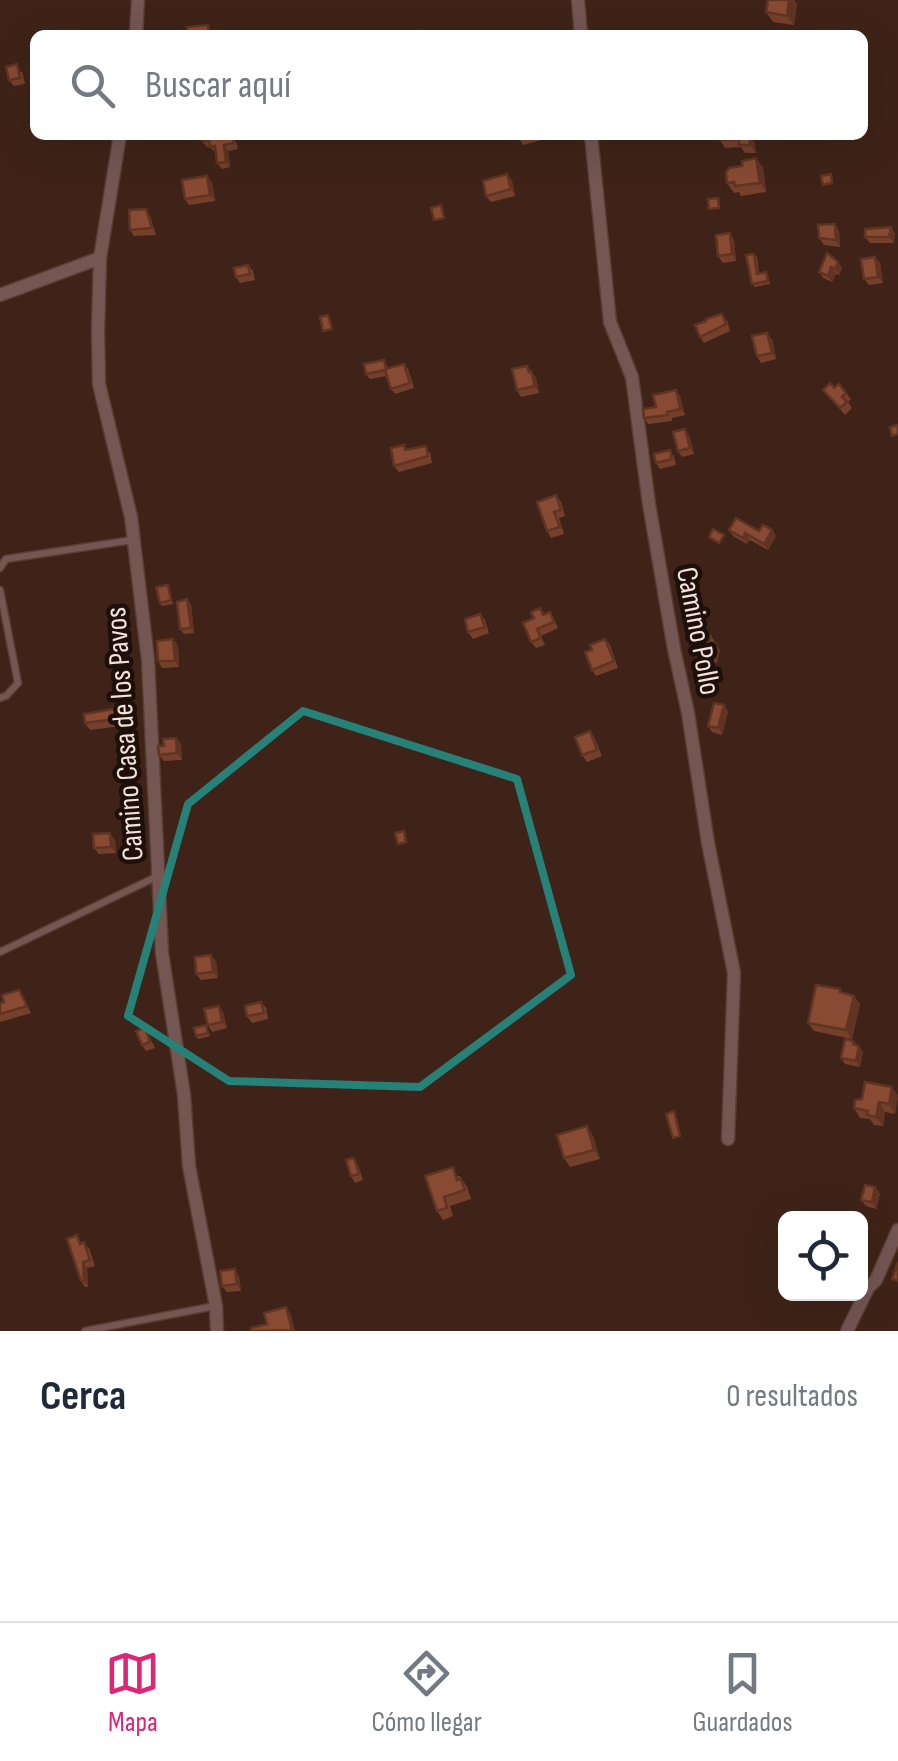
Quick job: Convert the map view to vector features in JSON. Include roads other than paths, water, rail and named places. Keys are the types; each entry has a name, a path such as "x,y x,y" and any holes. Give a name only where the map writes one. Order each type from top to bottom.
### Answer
{"street":[{"path":"136,30 138,0"},
{"path":"578,0 581,30"},
{"name":"Camino Casa de los Pavos","path":"119,140 100,258 99,384 134,539 148,660 162,953 184,1095 190,1166 218,1331"},
{"name":"Camino Pollo","path":"592,140 610,322 632,377 648,504 734,973 728,1139"},
{"path":"0,295 100,258"},
{"path":"847,1331 898,1230"}],"lane":[{"path":"0,568 6,559 134,539"},
{"path":"0,590 18,682 0,698"},
{"path":"0,952 159,875"},
{"path":"86,1331 216,1306"}]}
